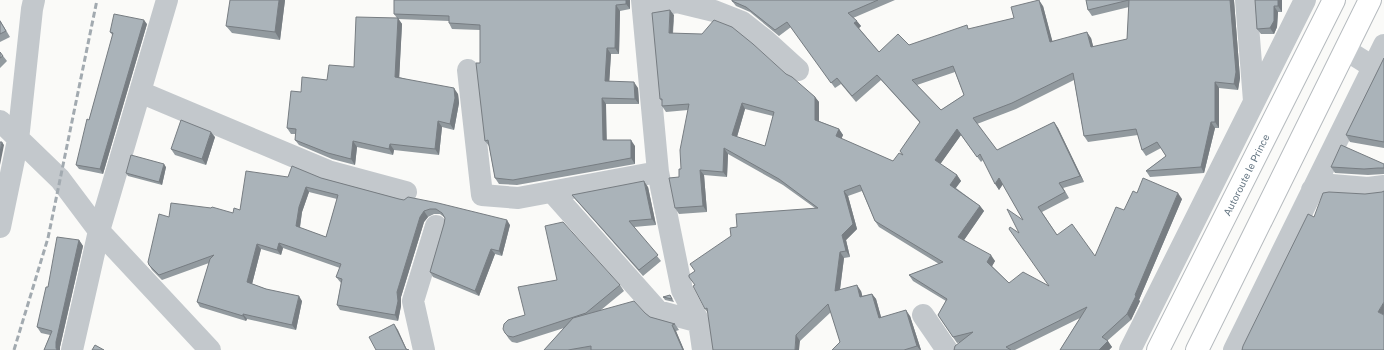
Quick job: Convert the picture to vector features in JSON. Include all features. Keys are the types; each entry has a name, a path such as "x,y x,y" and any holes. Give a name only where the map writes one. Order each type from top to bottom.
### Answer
{"main road":[{"name":"Autoroute le Prince","path":"1158,350 1334,0"},
{"path":"1197,350 1370,0"}],"street":[{"path":"72,350 99,231 167,0"},
{"path":"1246,0 1254,101"},
{"path":"1130,350 1305,0"},
{"path":"702,350 699,322 682,290 658,172 642,4 677,2 714,11 742,22 765,40 798,70"},
{"path":"0,227 18,140 31,3"},
{"path":"1234,350 1384,45"},
{"path":"1346,50 1373,66"},
{"path":"468,70 482,195 518,198 658,172"},
{"path":"140,92 328,171 406,192"},
{"path":"0,121 60,179 99,231 210,350"},
{"path":"1312,190 1332,185 1368,188 1384,186"},
{"path":"552,192 658,311 699,322"},
{"path":"424,350 413,301 436,226"},
{"path":"924,315 947,350"}],"building":[{"path":"230,0 279,0 275,32 226,26"},
{"path":"394,0 626,0 626,4 616,5 615,48 607,48 605,81 634,82 635,99 602,98 603,140 631,140 631,158 513,180 495,178 488,140 485,141 476,63 480,63 480,25 449,23 449,16 394,14"},
{"path":"878,0 848,13 857,21 854,23 879,52 898,34 909,45 967,25 968,29 1014,18 1011,7 1039,0 1050,42 1087,32 1091,47 1127,39 1129,0 1230,0 1236,72 1234,84 1215,82 1215,122 1211,122 1201,167 1146,171 1166,156 1157,142 1142,150 1136,129 1084,136 1073,73 1012,103 973,118 997,150 1054,122 1080,176 1059,183 1065,192 1038,207 1057,235 1072,224 1095,256 1116,207 1124,210 1133,191 1137,193 1143,178 1178,193 1135,295 1136,296 1127,314 1102,337 1108,341 1099,350 1060,350 1087,307 1006,347 1011,350 954,350 955,346 973,332 953,337 938,315 947,299 909,275 943,262 875,221 860,185 844,191 853,224 842,235 846,251 840,252 835,291 857,285 860,297 872,294 879,318 906,310 917,346 904,350 832,350 840,342 828,304 796,335 795,350 713,350 707,308 705,309 693,286 695,285 689,277 689,275 695,271 690,264 731,236 730,228 737,227 736,214 818,208 779,179 724,148 723,172 700,170 703,206 675,208 669,178 679,177 679,169 681,169 680,150 689,104 662,106 662,99 660,99 652,13 670,10 669,33 702,34 714,20 732,27 815,97 815,120 839,129 836,136 893,161 899,153 903,155 900,151 920,122 877,75 852,96 837,78 831,83 787,22 775,30 746,7 732,1","holes":["953,66 964,95 941,110 912,80","742,103 774,112 765,146 732,135","957,129 977,157 980,154 995,184 999,178 1023,220 1007,209 1019,233 1010,227 1009,229 1049,286 1023,272 1009,283 987,262 991,255 958,237 980,206 950,185 957,175 935,160"]},
{"path":"1086,0 1129,0 1088,10"},
{"path":"1255,0 1278,0 1278,6 1274,6 1274,21 1270,28 1257,29"},
{"path":"114,14 144,20 100,169 76,165 87,119 89,120 113,33 110,32"},
{"path":"356,17 398,18 395,77 454,88 455,98 450,124 438,121 435,149 390,144 389,149 353,141 351,159 328,153 295,140 296,129 287,128 291,91 301,92 302,77 327,80 329,65 354,67"},
{"path":"0,21 6,31 0,34"},
{"path":"1384,58 1384,142 1346,135"},
{"path":"181,120 211,132 202,159 171,149"},
{"path":"1341,145 1384,164 1384,168 1364,169 1331,167"},
{"path":"131,155 164,164 159,182 126,173"},
{"path":"292,166 321,178 399,199 404,200 408,197 507,220 499,251 491,249 475,291 430,272 445,218 442,213 436,209 424,211 420,217 397,292 398,301 395,315 337,305 342,279 336,277 341,264 279,243 277,250 257,244 247,282 266,289 299,296 292,325 243,314 243,316 197,302 210,259 214,255 159,275 149,265 148,262 159,214 169,217 171,203 212,207 233,213 234,208 240,210 246,171 288,177","holes":["306,187 338,195 326,237 296,226 299,207"]},
{"path":"644,181 652,219 629,221 658,255 639,270 572,195"},
{"path":"1384,191 1384,302 1378,312 1384,315 1384,350 1242,350 1308,214 1314,217 1323,193 1365,194"},
{"path":"563,222 620,285 586,313 513,337 508,336 503,329 504,324 508,320 525,315 518,287 557,280 545,226"},
{"path":"57,237 79,240 56,342 57,350 44,350 52,331 37,327 46,287 48,287"},
{"path":"670,295 672,299 663,297"},
{"path":"634,301 650,317 675,324 672,325 683,350 591,350 591,346 568,350 544,350 573,318"},
{"path":"394,324 406,349 409,350 376,350 369,337"},
{"path":"95,345 104,350 92,350"}],"railway":[{"path":"14,350 48,238 97,0"}]}
